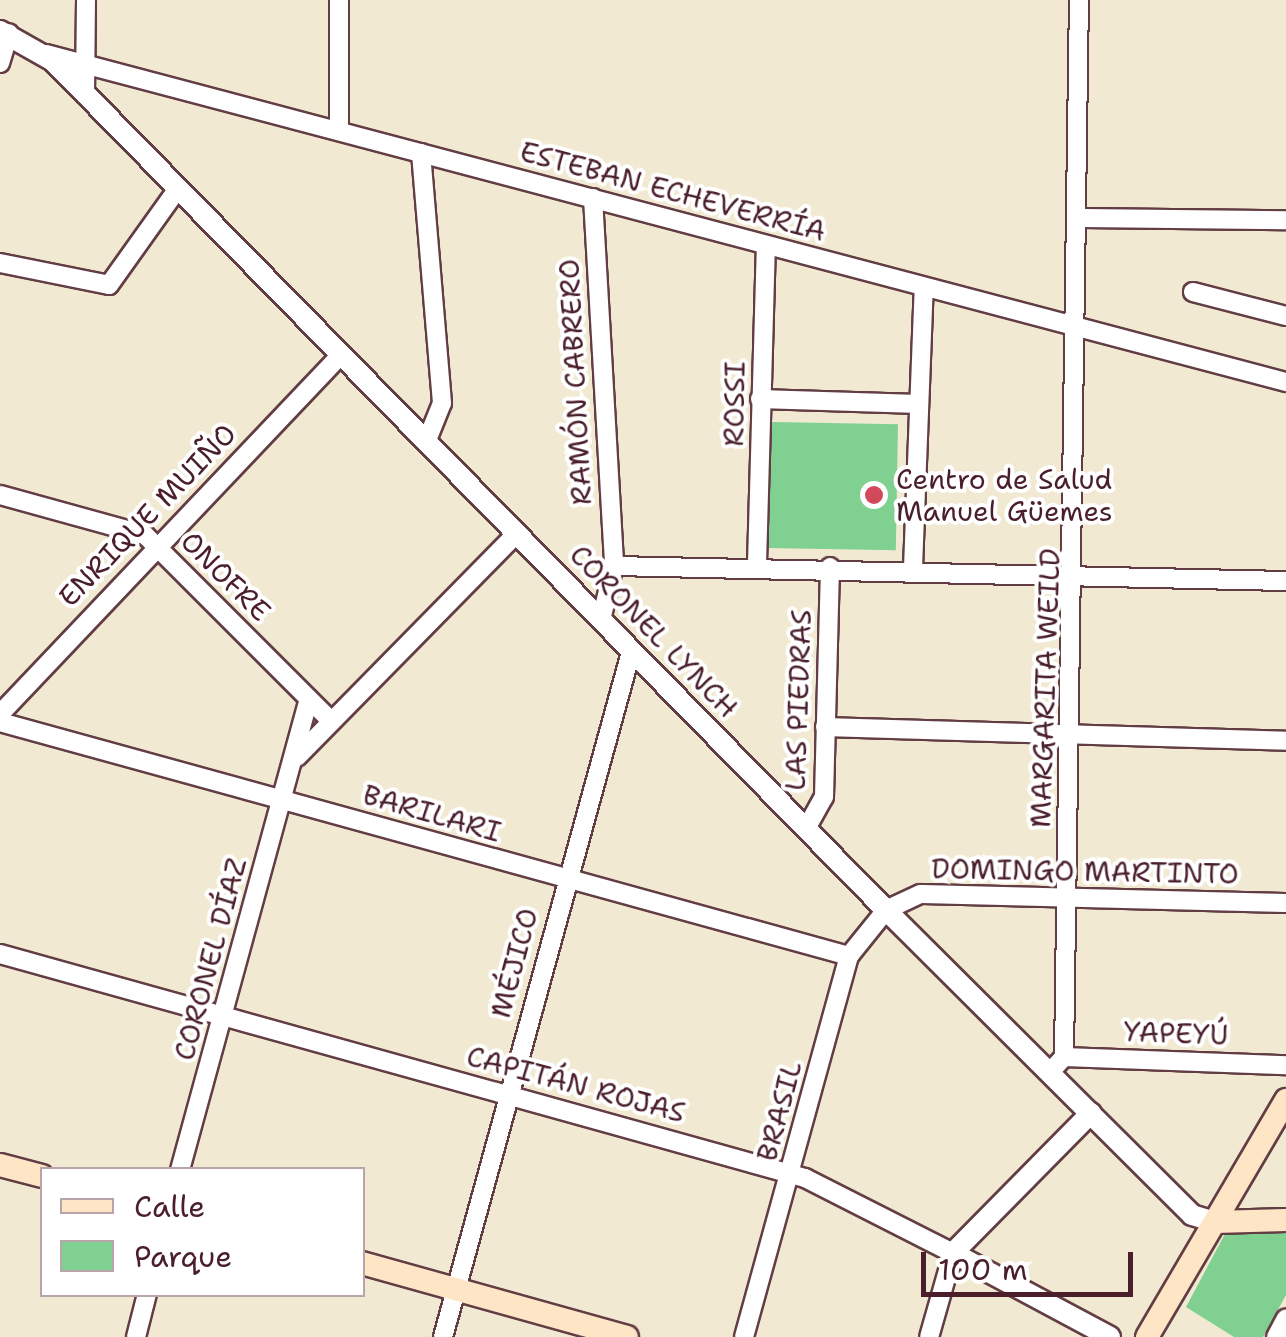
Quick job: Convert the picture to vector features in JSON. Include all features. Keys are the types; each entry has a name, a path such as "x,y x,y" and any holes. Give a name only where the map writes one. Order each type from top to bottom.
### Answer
{"main road":[{"path":"1147,1337 1286,1100"},
{"path":"0,1165 40,1175"},
{"path":"1214,1222 1286,1220"},
{"path":"365,1265 627,1337"}],"street":[{"path":"85,95 86,0"},
{"path":"338,0 339,129"},
{"name":"MARGARITA WEILD","path":"1057,1064 1067,899 1077,574 1082,326 1079,0"},
{"path":"0,63 4,32"},
{"name":"CORONEL LYNCH","path":"4,32 46,54 176,191 886,910 1057,1064 1091,1113 1192,1215 1214,1222"},
{"name":"ESTEBAN ECHEVERRÍA","path":"46,54 1286,382"},
{"path":"421,153 442,403 426,440"},
{"path":"0,262 109,285 176,191"},
{"name":"RAMÓN CABRERO","path":"593,198 614,566 601,620"},
{"path":"1082,218 1286,220"},
{"name":"ROSSI","path":"757,564 766,244"},
{"path":"913,568 924,288"},
{"path":"1193,292 1286,316"},
{"name":"ENRIQUE MUIÑO","path":"0,718 156,544 339,357"},
{"path":"760,398 918,404"},
{"name":"ONOFRE","path":"0,495 156,544 331,721"},
{"name":"CORONEL DÍAZ","path":"292,762 517,533"},
{"path":"614,566 757,564 1286,581"},
{"name":"LAS PIEDRAS","path":"806,829 824,798 830,568"},
{"name":"MÉJICO","path":"443,1337 565,879 631,652"},
{"name":"CORONEL DÍAZ","path":"181,1167 310,699"},
{"name":"BARILARI","path":"0,718 849,956"},
{"path":"824,727 1286,741"},
{"name":"DOMINGO MARTINTO","path":"886,910 921,894 1286,902"},
{"name":"BRASIL","path":"744,1337 849,956 886,910"},
{"name":"CAPITÁN ROJAS","path":"0,954 791,1172 1110,1337"},
{"name":"YAPEYÚ","path":"1057,1064 1286,1066"},
{"path":"929,1337 953,1253 1091,1113"},
{"path":"136,1337 146,1297"},
{"path":"1276,1337 1286,1318"}],"green space":[{"path":"771,422 898,424 896,550 769,548"},
{"path":"1286,1228 1286,1295 1263,1337 1234,1337 1186,1307 1226,1232"}],"place":[{"name":"Centro de Salud Manuel Güemes","path":"874,495"}]}
